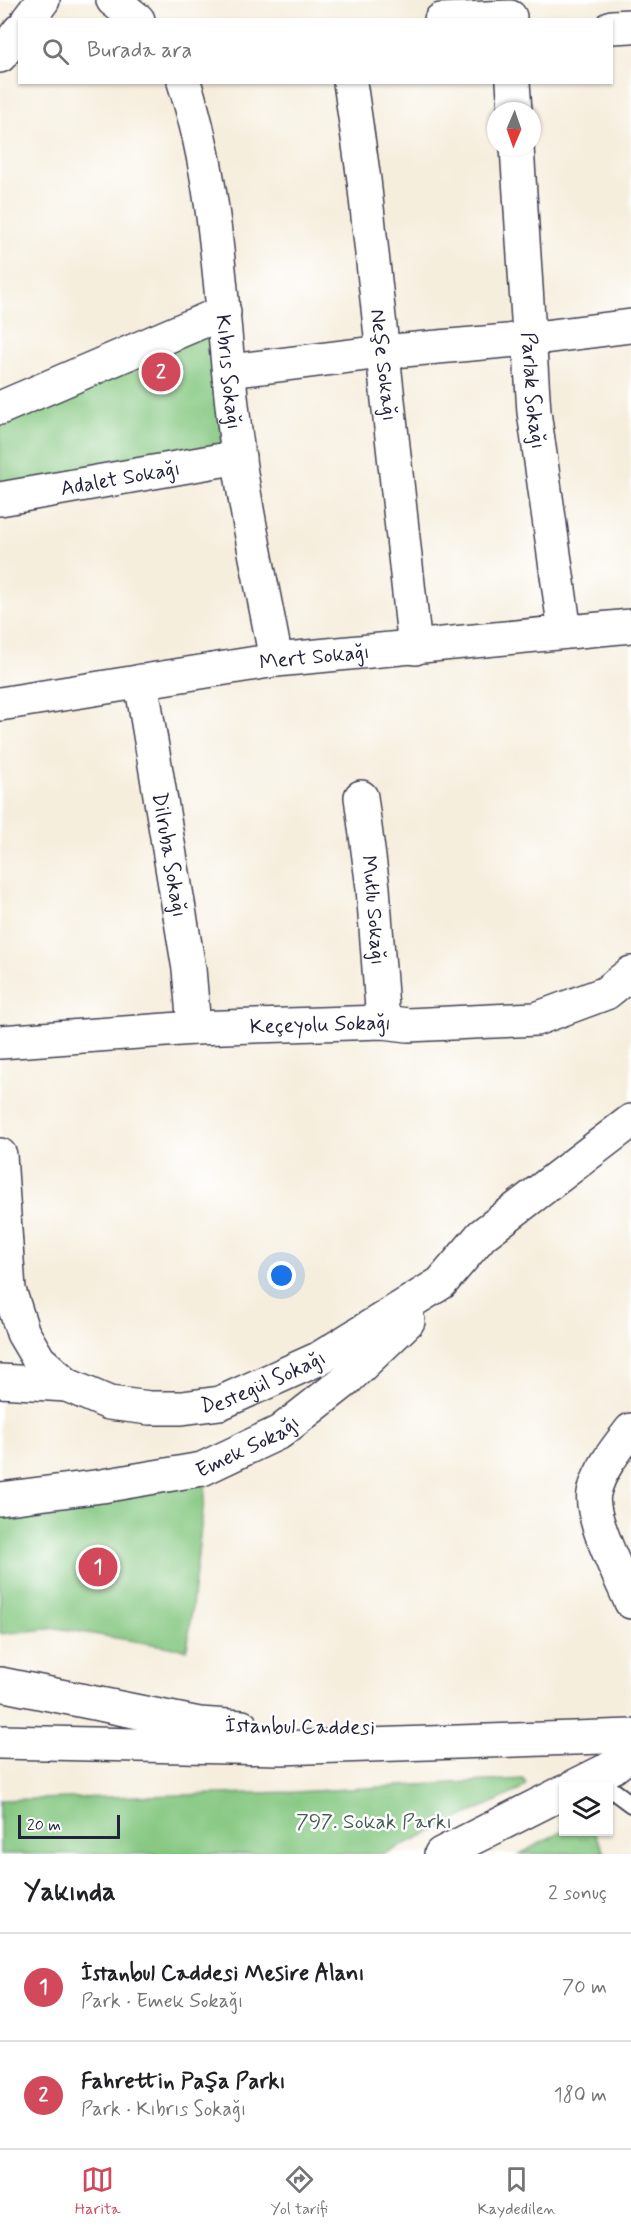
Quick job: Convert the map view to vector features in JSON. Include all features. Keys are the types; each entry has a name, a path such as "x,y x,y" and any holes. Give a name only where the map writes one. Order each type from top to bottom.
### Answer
{"street":[{"path":"30,18 43,0"},
{"path":"113,0 136,18"},
{"path":"458,18 510,12"},
{"path":"613,27 631,26"},
{"path":"0,56 18,33"},
{"name":"Kıbrıs Sokağı","path":"185,84 195,116 214,217 239,457 276,660"},
{"name":"Neşe Sokağı","path":"350,84 364,180 415,648"},
{"path":"513,84 514,102"},
{"name":"Parlak Sokağı","path":"518,156 534,412 565,632"},
{"path":"0,408 224,312"},
{"path":"229,371 382,352 528,339 631,326"},
{"name":"Adalet Sokağı","path":"0,499 239,457"},
{"name":"Mert Sokağı","path":"0,705 276,660 631,626"},
{"name":"Dilruba Sokağı","path":"141,681 189,969 194,1028"},
{"name":"Mutlu Sokağı","path":"361,797 373,888 383,1022"},
{"name":"Keçeyolu Sokağı","path":"0,1042 194,1028 383,1022 408,1025 536,1019 606,993 631,973"},
{"name":"Destegül Sokağı","path":"0,1155 9,1290 23,1333 39,1360 67,1385 109,1403 150,1408 182,1408 220,1403 318,1359 441,1283 482,1235 631,1121"},
{"name":"Emek Sokağı","path":"0,1498 91,1487 202,1469 280,1432 345,1381 405,1323 441,1283"},
{"path":"0,1381 67,1385"},
{"path":"631,1430 610,1456 594,1495 600,1531 631,1602"},
{"name":"İstanbul Caddesi","path":"0,1684 199,1724 288,1730 539,1723 616,1736"},
{"name":"İstanbul Caddesi","path":"0,1742 279,1748 616,1736"},
{"path":"599,1782 631,1753"},
{"path":"441,1854 559,1795"}],"lane":[{"path":"613,1793 631,1804"}],"green space":[{"path":"212,333 223,444 0,489 0,411"},
{"path":"206,1483 187,1650 57,1628 0,1634 0,1506"},
{"name":"797. Sokak Parkı","path":"523,1779 526,1784 520,1790 384,1854 0,1854 0,1800 296,1792"},
{"path":"559,1832 559,1836 596,1836 605,1854 520,1854"}],"place":[{"name":"Fahrettin Paşa Parkı","path":"161,372"},
{"name":"İstanbul Caddesi Mesire Alanı","path":"98,1567"}]}
